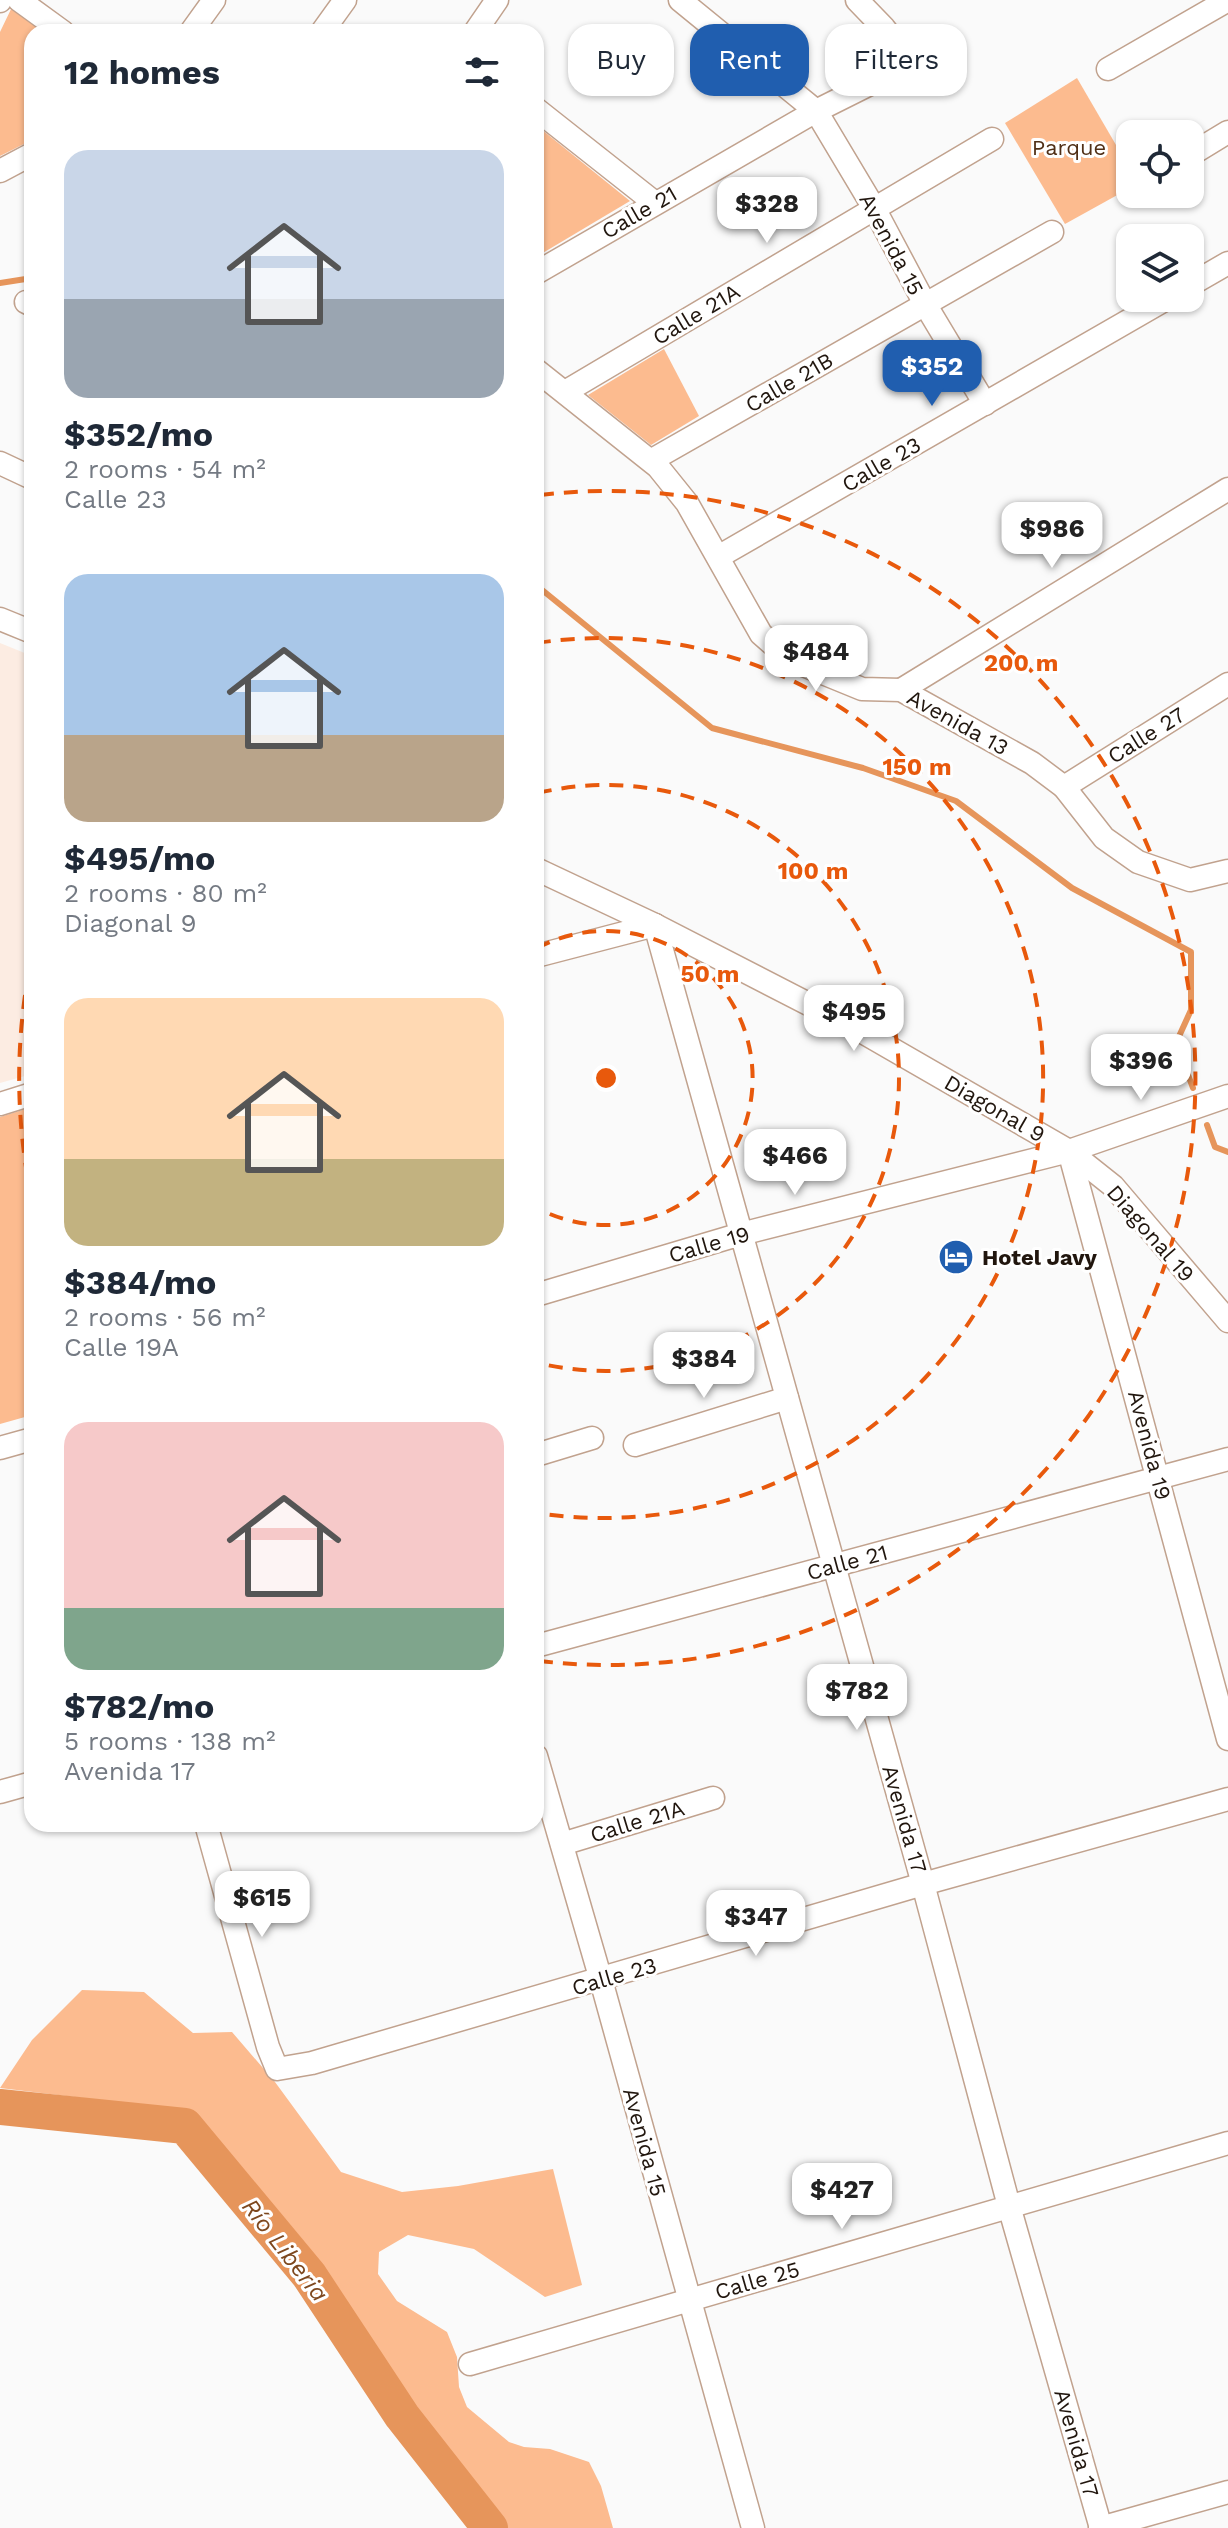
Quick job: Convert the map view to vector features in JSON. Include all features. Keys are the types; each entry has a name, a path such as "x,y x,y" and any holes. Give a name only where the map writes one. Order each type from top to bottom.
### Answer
{"street":[{"path":"19,0 52,24"},
{"path":"197,24 214,0"},
{"path":"328,24 345,0"},
{"path":"480,24 497,0"},
{"name":"Avenida 15","path":"680,0 816,111 985,404"},
{"name":"Calle 21","path":"544,268 816,111 912,63 857,0"},
{"path":"1108,69 1223,6"},
{"path":"544,115 655,203"},
{"path":"1204,147 1228,132"},
{"name":"Calle 21A","path":"565,392 992,139"},
{"path":"0,171 24,158"},
{"name":"Calle 21B","path":"652,460 1052,232"},
{"path":"1204,277 1228,263"},
{"name":"Calle 23","path":"718,557 1144,312"},
{"name":"Avenida 13","path":"544,376 652,460 687,503 761,634 791,660 862,689 901,690 1032,763 1064,787 1104,838 1138,862 1190,880 1228,871"},
{"path":"0,463 24,474"},
{"path":"901,690 1228,489"},
{"path":"0,619 24,629"},
{"name":"Calle 27","path":"1064,787 1228,684"},
{"name":"Diagonal 9","path":"544,873 655,925 859,1030 1069,1151"},
{"path":"544,954 655,925"},
{"name":"Avenida 17","path":"655,925 1101,2528"},
{"path":"0,1104 24,1096"},
{"name":"Calle 19","path":"544,1293 741,1234 1069,1151 1228,1096"},
{"name":"Diagonal 19","path":"1069,1151 1113,1186 1228,1321"},
{"name":"Avenida 19","path":"1069,1151 1228,1739"},
{"path":"635,1445 787,1398"},
{"path":"544,1453 592,1438"},
{"path":"0,1448 24,1441"},
{"name":"Calle 21","path":"544,1644 1228,1459"},
{"name":"Avenida 15","path":"544,1783 753,2528"},
{"path":"0,1792 24,1785"},
{"name":"Calle 21A","path":"562,1844 713,1798"},
{"name":"Calle 23","path":"208,1832 268,2047 277,2069 312,2063 923,1884 1228,1799"},
{"name":"Calle 25","path":"470,2364 1228,2143"},
{"path":"1101,2528 1228,2492"}],"shaded area":[{"path":"0,643 24,653 24,1076 0,1083"}],"green space":[{"path":"13,5 38,24 24,24 24,144 0,156 0,32"},
{"name":"Parque","path":"1077,78 1116,145 1116,196 1065,224 1005,123"},
{"path":"544,131 630,201 544,252"},
{"path":"664,349 699,416 651,445 588,395"},
{"path":"24,1110 24,1417 0,1424 0,1117"},
{"path":"82,1990 144,1992 193,2033 232,2032 275,2082 341,2172 402,2192 458,2186 553,2169 582,2285 545,2297 474,2249 408,2235 379,2252 378,2274 397,2301 447,2332 457,2357 459,2387 467,2407 509,2442 524,2447 550,2449 589,2462 601,2486 613,2528 504,2528 191,2111 0,2088 32,2040"}],"waterway":[{"path":"0,283 24,279"},
{"path":"544,592 712,728 863,768 956,801 1072,888 1191,952 1191,1010 1176,1043 1193,1088"},
{"path":"1207,1125 1215,1147 1228,1152"},
{"name":"Río Liberia","path":"0,2107 185,2126 309,2275 402,2416 490,2528"}],"place":[{"name":"Hotel Javy","path":"956,1257"}]}
